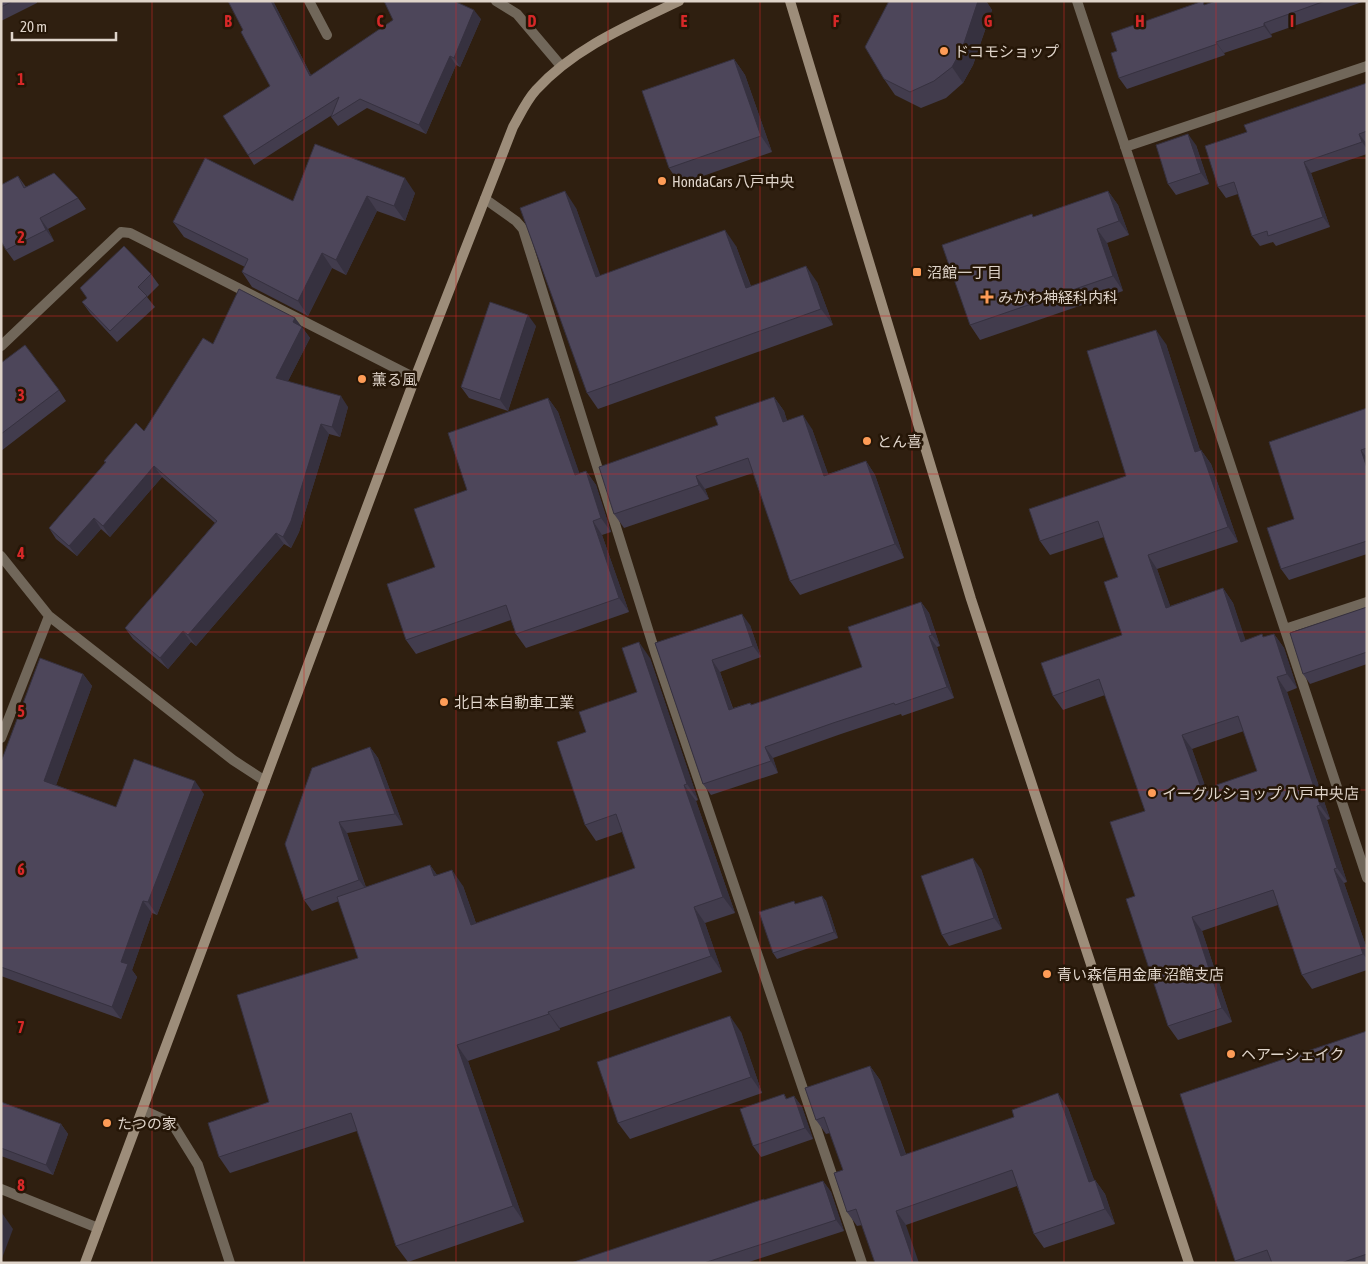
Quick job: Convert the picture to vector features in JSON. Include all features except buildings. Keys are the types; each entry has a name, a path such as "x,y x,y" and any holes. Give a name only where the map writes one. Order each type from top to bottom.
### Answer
{"street":[{"path":"308,1 327,35"},
{"path":"496,1 517,14 561,66"},
{"path":"85,1263 415,378 513,126 534,92 561,66 612,33 680,1"},
{"path":"790,1 971,599 1189,1263"},
{"path":"1078,1 1367,878"},
{"path":"1126,147 1367,66"},
{"path":"485,199 516,221 523,229 656,655 862,1263"},
{"path":"1,346 121,232 130,233 415,378"},
{"path":"1,556 49,616 233,760 265,781"},
{"path":"1285,629 1367,602"},
{"path":"1,738 49,616"},
{"path":"143,1110 172,1123 198,1165 230,1263"},
{"path":"1,1188 98,1228"}],"place":[{"name":"ドコモショップ","path":"944,51"},
{"name":"HondaCars 八戸中央","path":"662,181"},
{"name":"沼館一丁目","path":"917,272"},
{"name":"みかわ神経科内科","path":"987,297"},
{"name":"薫る風","path":"362,379"},
{"name":"とん喜","path":"867,441"},
{"name":"北日本自動車工業","path":"444,702"},
{"name":"イーグルショップ 八戸中央店","path":"1152,793"},
{"name":"青い森信用金庫 沼館支店","path":"1047,974"},
{"name":"ヘアーシェイク","path":"1231,1054"},
{"name":"たつの家","path":"107,1123"}]}
